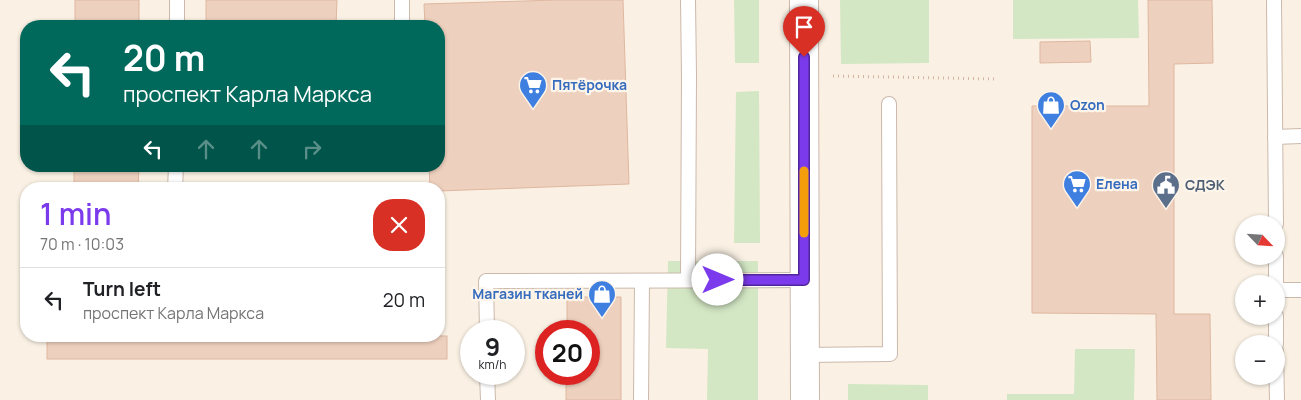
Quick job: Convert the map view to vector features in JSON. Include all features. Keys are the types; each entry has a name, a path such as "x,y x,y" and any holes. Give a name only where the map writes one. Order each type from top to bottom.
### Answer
{"street":[{"path":"804,0 804,400"}],"lane":[{"path":"177,0 177,20"},
{"path":"402,0 402,20"},
{"path":"688,0 688,280"},
{"path":"1274,0 1276,215"},
{"path":"804,355 890,354 889,104"},
{"path":"1275,137 1301,136"},
{"path":"487,320 486,281 804,280"},
{"path":"641,400 642,281"},
{"path":"1285,290 1301,290"},
{"path":"487,385 488,400"},
{"path":"1277,385 1277,400"}],"path":[{"path":"805,76 997,78"}],"green space":[{"path":"734,0 759,0 759,63 735,63"},
{"path":"840,0 929,0 929,63 841,64"},
{"path":"1013,0 1138,0 1139,38 1013,39"},
{"path":"759,91 760,243 734,243 736,92"},
{"path":"668,261 758,261 758,400 707,400 708,349 666,348"},
{"path":"1075,349 1135,349 1134,400 1007,400 1007,394 1074,394"},
{"path":"848,384 928,385 928,400 848,400"}],"building":[{"path":"75,0 139,0 139,20 75,20"},
{"path":"206,0 337,0 336,20 206,20"},
{"name":"Пятёрочка","path":"623,0 629,184 445,191 445,182 430,182 429,172 445,172 445,20 425,20 424,4"},
{"path":"1148,0 1212,0 1213,63 1174,64 1174,314 1210,314 1211,400 1157,400 1156,314 1032,313 1032,106 1149,106"},
{"path":"1090,41 1091,62 1040,63 1040,42"},
{"path":"74,172 139,172 138,182 74,182"},
{"path":"567,297 621,297 621,400 566,400 566,385 600,385 600,320 567,320"},
{"path":"445,336 447,336 447,359 47,359 47,342 445,342"}],"slow traffic":[{"path":"804,171 804,233"}],"place":[{"name":"Пятёрочка","path":"533,109"},
{"name":"Ozon","path":"1051,129"},
{"name":"Елена","path":"1077,208"},
{"name":"СДЭК","path":"1166,209"},
{"name":"Магазин тканей","path":"602,318"}],"route":[{"path":"718,280 804,280 804,57"}]}
